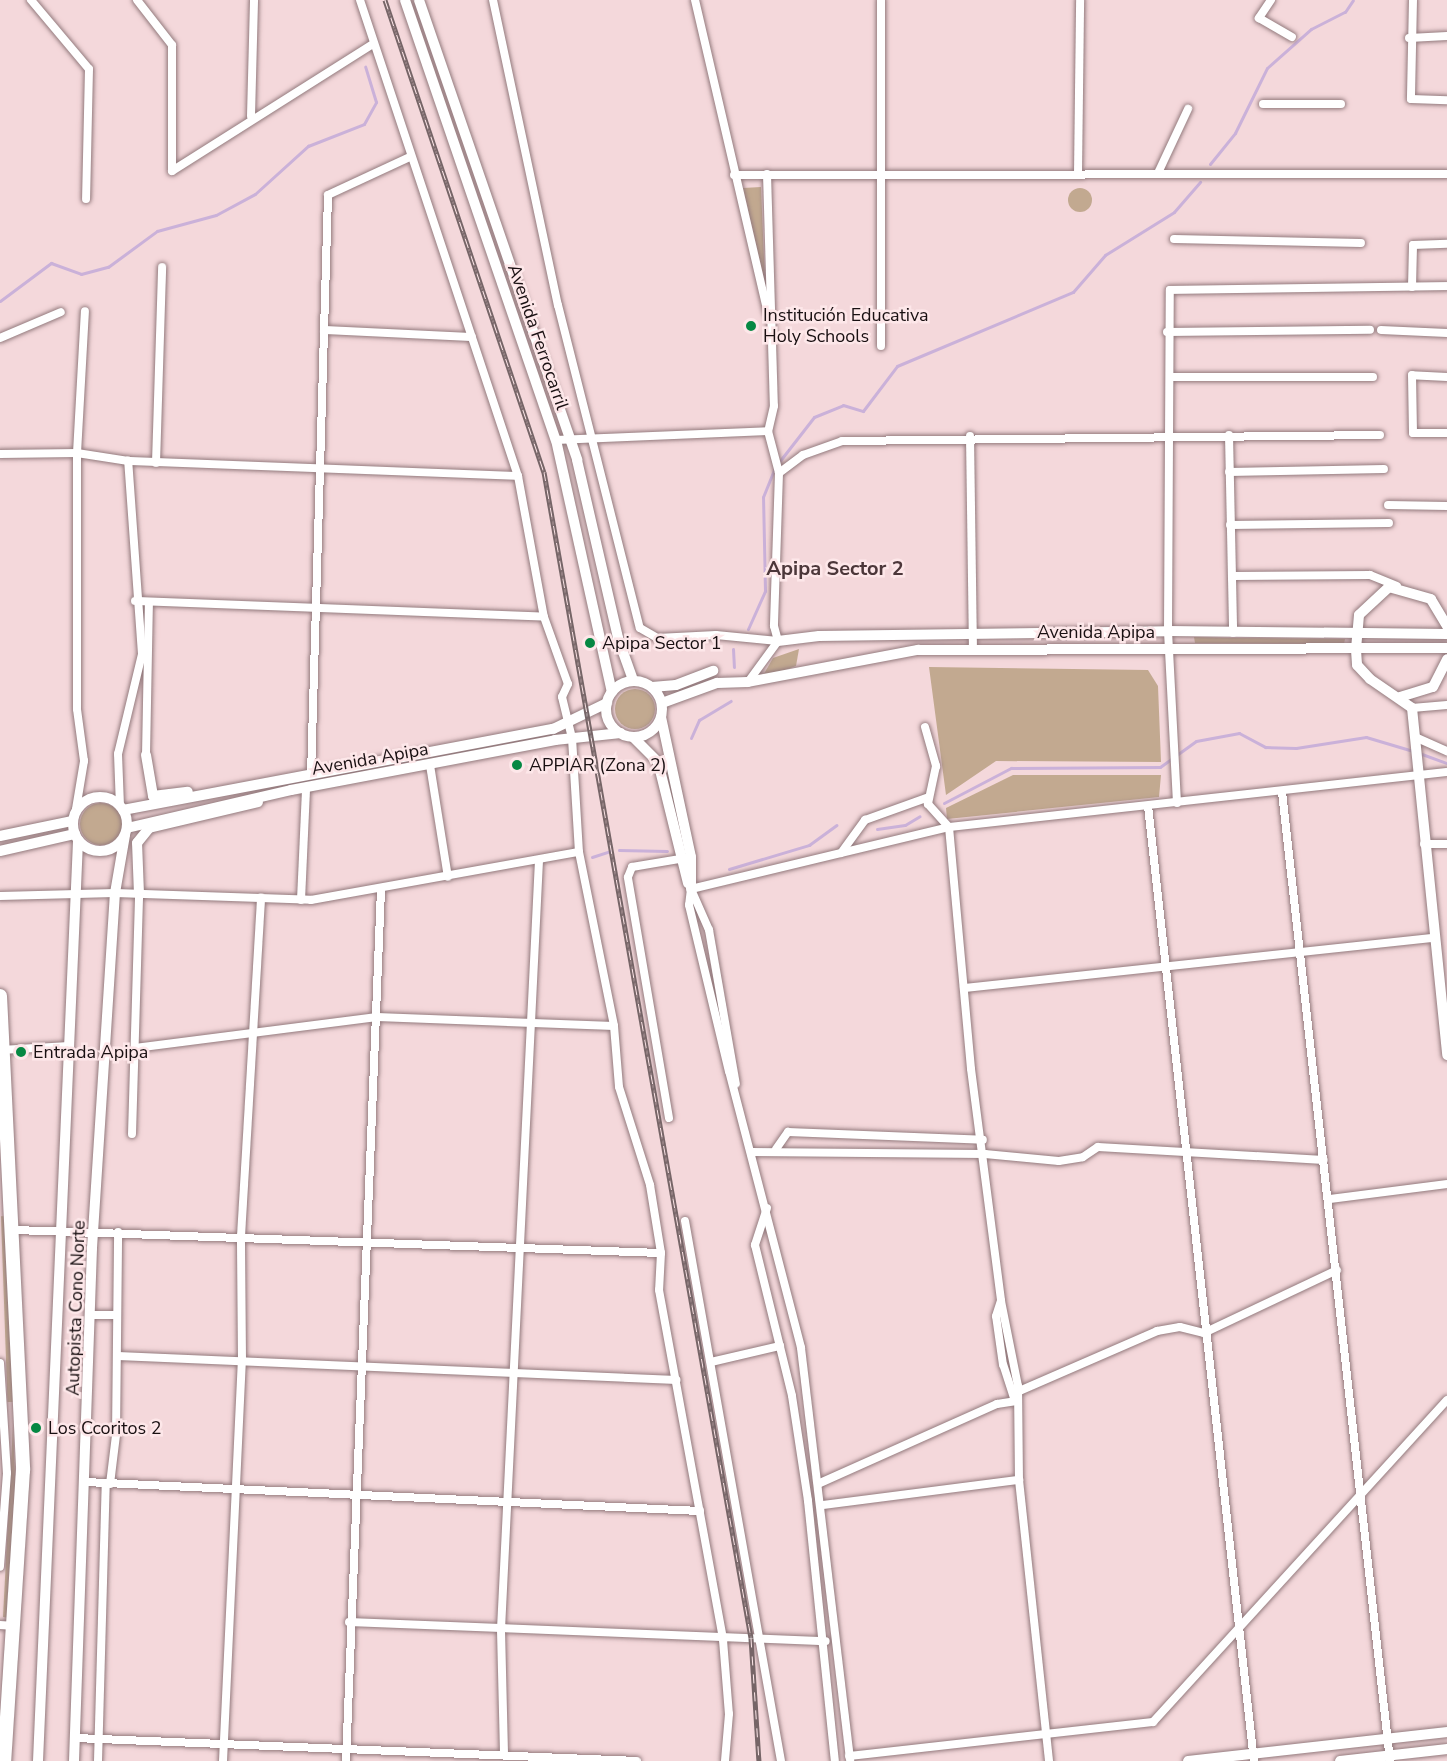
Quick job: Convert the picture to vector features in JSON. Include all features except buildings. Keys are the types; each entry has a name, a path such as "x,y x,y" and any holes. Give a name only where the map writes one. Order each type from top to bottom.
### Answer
{"highway":[{"path":"0,996 7,1198 15,1230 22,1412 15,1626 4,1761"}],"main road":[{"name":"Avenida Ferrocarril","path":"405,0 556,440 612,692"},
{"name":"Avenida Ferrocarril","path":"419,0 570,436 618,638 633,680"},
{"path":"1447,626 1431,599 1398,586 1369,601 1356,633 1358,665 1370,679 1400,697 1412,708 1432,938 1442,986 1447,1055"},
{"name":"Avenida Apipa","path":"778,641 971,633 1168,631 1447,634"},
{"name":"Avenida Apipa","path":"662,703 717,683 748,682 918,650 1447,648"},
{"path":"1400,697 1433,687 1447,659"},
{"path":"690,889 679,860 658,762 633,737 621,733 609,720 607,703 612,692 633,680 652,687 676,685 713,671"},
{"path":"652,687 662,703 662,717 691,857 690,889"},
{"name":"Avenida Apipa","path":"122,808 311,775 569,724 607,703"},
{"path":"633,737 651,732 662,717"},
{"name":"Avenida Apipa","path":"126,832 280,792 572,738 621,733"},
{"path":"146,754 148,790 156,798 269,777 283,779"},
{"path":"139,894 137,843 149,828 248,806 280,792"},
{"path":"0,850 76,837 103,851 126,832 122,808 98,796 76,809 72,821 76,837"},
{"path":"0,836 72,821"},
{"name":"Autopista Cono Norte","path":"74,1761 91,1315 115,893 126,832"},
{"name":"Autopista Cono Norte","path":"38,1761 60,1230 78,894 76,837"},
{"path":"1188,1761 1254,1756 1447,1732"},
{"path":"1340,1761 1390,1758 1447,1749"}],"street":[{"path":"31,0 89,69 86,198"},
{"path":"138,0 172,45 171,170 252,116 371,45"},
{"path":"252,116 254,0"},
{"path":"360,0 371,45 518,476 544,616 568,684 562,697 572,738 579,852 614,1026 619,1087 650,1185 660,1253 659,1290 723,1640 729,1714 725,1761"},
{"path":"493,0 558,305 595,436"},
{"path":"695,0 734,175 772,329"},
{"path":"880,346 881,0"},
{"path":"1078,174 1080,0"},
{"path":"1271,0 1259,18 1292,37"},
{"path":"1413,0 1409,38 1411,99 1447,100"},
{"path":"1409,38 1447,36"},
{"path":"1263,104 1341,104"},
{"path":"1158,172 1188,109"},
{"path":"311,775 313,608 328,195 410,158"},
{"path":"734,175 1158,172 1447,174"},
{"path":"748,682 778,641 774,626 779,473 768,431 774,406 767,174"},
{"path":"1174,239 1361,243"},
{"path":"1412,287 1413,245 1447,244"},
{"path":"156,463 162,267"},
{"path":"1177,803 1168,631 1170,377 1167,297 1178,287 1447,286"},
{"path":"76,809 84,761 77,709 77,453 85,311"},
{"path":"0,338 61,312"},
{"path":"324,330 472,337"},
{"path":"1167,332 1370,330"},
{"path":"1381,330 1447,333"},
{"path":"1447,377 1412,375 1413,433 1447,433"},
{"path":"1170,377 1373,377"},
{"path":"556,440 570,436 768,431"},
{"path":"1229,435 1233,633"},
{"path":"779,473 803,455 836,442 970,436 1380,435"},
{"name":"Avenida Apipa","path":"595,436 640,628 657,638 716,634 778,641"},
{"path":"970,436 973,649"},
{"path":"0,454 77,453 156,463 318,471 518,476"},
{"path":"122,808 119,745 142,654 135,601 128,461"},
{"path":"1229,472 1384,469"},
{"path":"1388,505 1447,506"},
{"path":"1230,525 1389,523"},
{"path":"1232,576 1370,575 1398,586"},
{"path":"135,601 544,616"},
{"path":"146,754 149,602"},
{"path":"1412,708 1447,705"},
{"path":"925,727 936,766 928,797 932,813 949,827 964,988 1001,1301 1017,1392 1015,1401 1019,1479 1049,1761"},
{"path":"1415,737 1447,752"},
{"path":"430,765 448,877"},
{"path":"690,889 949,827 1418,778 1447,772"},
{"path":"302,900 306,788"},
{"path":"1282,792 1297,951 1330,1199 1360,1496 1390,1758"},
{"path":"841,853 866,820 928,797"},
{"path":"1148,806 1236,1631 1254,1756"},
{"path":"1425,844 1447,844"},
{"path":"0,896 115,893 302,900 381,889 579,852"},
{"path":"669,1118 628,877 632,867 691,857"},
{"path":"504,1753 501,1629 510,1500 513,1375 524,1245 521,1188 539,860"},
{"path":"346,1761 353,1494 364,1366 364,1242 377,1017 381,889"},
{"path":"690,889 689,905 801,1348 823,1505 849,1759 1045,1737 1153,1722 1447,1400"},
{"path":"690,889 709,930 736,1090"},
{"path":"132,1134 139,894"},
{"path":"223,1761 232,1488 242,1359 241,1236 258,1030 261,898"},
{"path":"964,988 1432,938"},
{"path":"135,1048 258,1030 377,1017 614,1026"},
{"path":"1,1050 69,1046"},
{"path":"776,1149 788,1132 983,1140"},
{"path":"751,1152 776,1149 985,1154 1059,1161 1083,1157 1098,1147 1186,1150 1324,1160"},
{"path":"1330,1199 1447,1184"},
{"path":"767,1208 755,1245 780,1346 808,1501 826,1641 835,1761"},
{"path":"685,1221 781,1761"},
{"path":"15,1230 524,1245 660,1253"},
{"path":"98,1761 108,1484 118,1356 115,1316 118,1232"},
{"path":"1017,1392 1157,1331 1180,1327 1204,1333 1337,1270"},
{"path":"1001,1301 996,1316 1003,1365 1015,1401"},
{"path":"91,1315 115,1316"},
{"path":"711,1362 780,1346"},
{"path":"118,1356 242,1359 513,1375 676,1380"},
{"path":"0,1363 1,1408 7,1473 0,1567"},
{"path":"820,1483 997,1404 1015,1401"},
{"path":"1,1408 22,1412"},
{"path":"823,1505 1019,1479"},
{"path":"85,1482 510,1500 700,1511"},
{"path":"349,1622 723,1640 826,1641"},
{"path":"0,1624 15,1626"},
{"path":"75,1738 347,1746 637,1761"}],"shaded area":[{"path":"761,187 765,283 743,188"},
{"path":"1080,188 1088,192 1092,200 1088,208 1080,212 1072,208 1068,200 1072,192"},
{"path":"1194,637 1345,639 1344,644 1195,643"},
{"path":"799,649 796,666 761,679 773,658"},
{"path":"929,667 1148,670 1158,686 1161,762 996,761 946,795"},
{"path":"635,689 643,690 649,695 654,701 654,717 649,723 643,728 635,729 627,728 621,723 616,717 615,709 616,701 621,695 627,690"},
{"path":"1013,775 1161,775 1159,797 947,819 946,808"},
{"path":"101,803 116,809 122,824 116,839 101,845 86,839 80,824 86,809"},
{"path":"1,1216 7,1216 13,1402 7,1402"},
{"path":"13,1426 16,1501 9,1618 3,1617"}],"waterway":[{"path":"1210,164 1235,133 1267,68 1311,29 1345,12 1353,0"},
{"path":"0,301 51,263 81,274 108,267 157,231 216,215 255,194 308,146 364,124 376,102 365,67"},
{"path":"779,462 814,417 843,405 863,411 897,366 1073,292 1105,255 1174,212 1200,182"},
{"path":"748,629 765,591 763,497 775,468"},
{"path":"733,649 734,667"},
{"path":"691,738 699,720 731,701"},
{"path":"944,803 1011,768 1160,767 1196,741 1239,733 1265,747 1296,748 1366,737 1413,751"},
{"path":"1419,753 1447,763"},
{"path":"877,829 905,825 920,816"},
{"path":"729,869 809,845 837,825"},
{"path":"619,850 667,851"},
{"path":"592,857 610,851"}],"railway":[{"path":"385,0 544,472 751,1638 759,1761"}],"place":[{"name":"Institución Educativa Holy Schools","path":"751,326"},
{"name":"Apipa Sector 1","path":"590,643"},
{"name":"APPIAR (Zona 2)","path":"517,765"},
{"name":"Entrada Apipa","path":"21,1052"},
{"name":"Los Ccoritos 2","path":"36,1428"}],"district":[{"name":"Apipa Sector 2","path":"835,568"}]}
